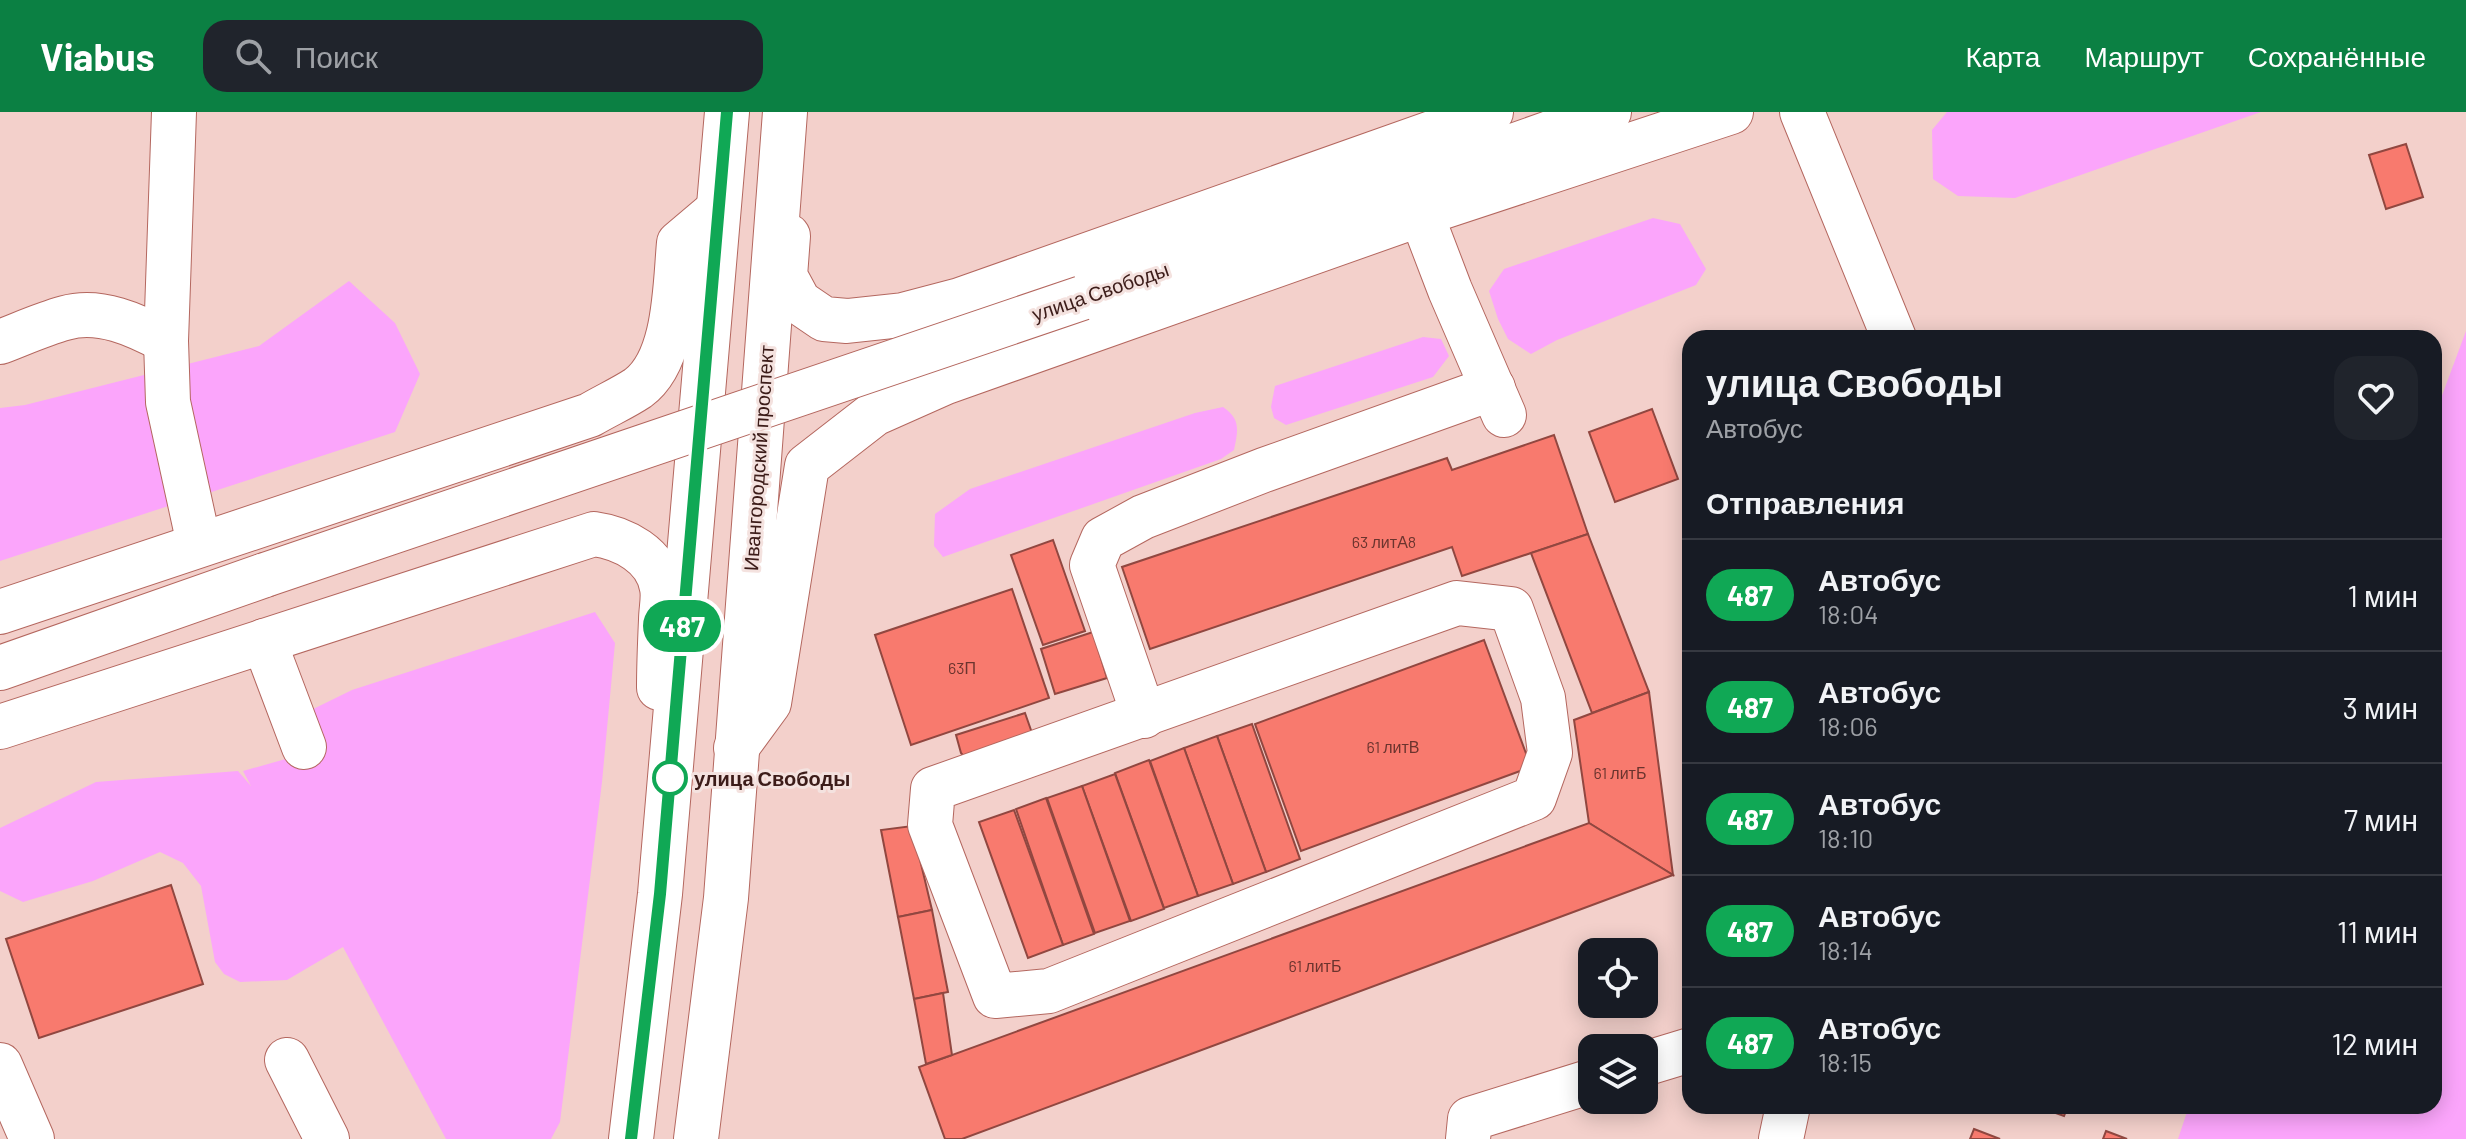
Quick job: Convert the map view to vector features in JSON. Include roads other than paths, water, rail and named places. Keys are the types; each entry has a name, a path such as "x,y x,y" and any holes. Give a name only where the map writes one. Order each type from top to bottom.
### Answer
{"main road":[{"path":"174,112 166,341 168,402 199,544"},
{"path":"631,1139 660,894 727,112"},
{"name":"улица Свободы","path":"786,112 796,131 785,276 799,302 824,319 847,321 903,315 960,300 1491,112"},
{"name":"Ивангородский проспект","path":"696,1139 726,898 786,112"},
{"name":"улица Свободы","path":"0,668 1082,298 1609,112"},
{"name":"улица Свободы","path":"736,748 769,703 807,466 874,414 946,382 1421,214 1731,112"},
{"path":"1802,112 1891,330"},
{"path":"0,612 590,415 640,387 655,370 672,319 679,243 718,210"},
{"path":"1144,716 1092,565 1103,539 1143,517 1183,501 1499,402 1421,214"},
{"path":"0,342 68,317 105,316 137,326 166,341"},
{"path":"0,727 594,534 614,537 643,554 656,571 662,588 657,736 670,763"},
{"path":"1457,603 1511,609 1543,698 1550,753 1534,798 1049,991 995,996 930,825 933,789 1144,716 1457,603"},
{"path":"264,641 304,747"},
{"path":"1658,1060 1682,1052"},
{"path":"287,1060 327,1139"},
{"path":"0,1065 32,1139"},
{"path":"1468,1139 1470,1119 1578,1085"},
{"path":"1781,1139 1786,1114"}],"place":[{"name":"улица Свободы","path":"670,778"}]}
